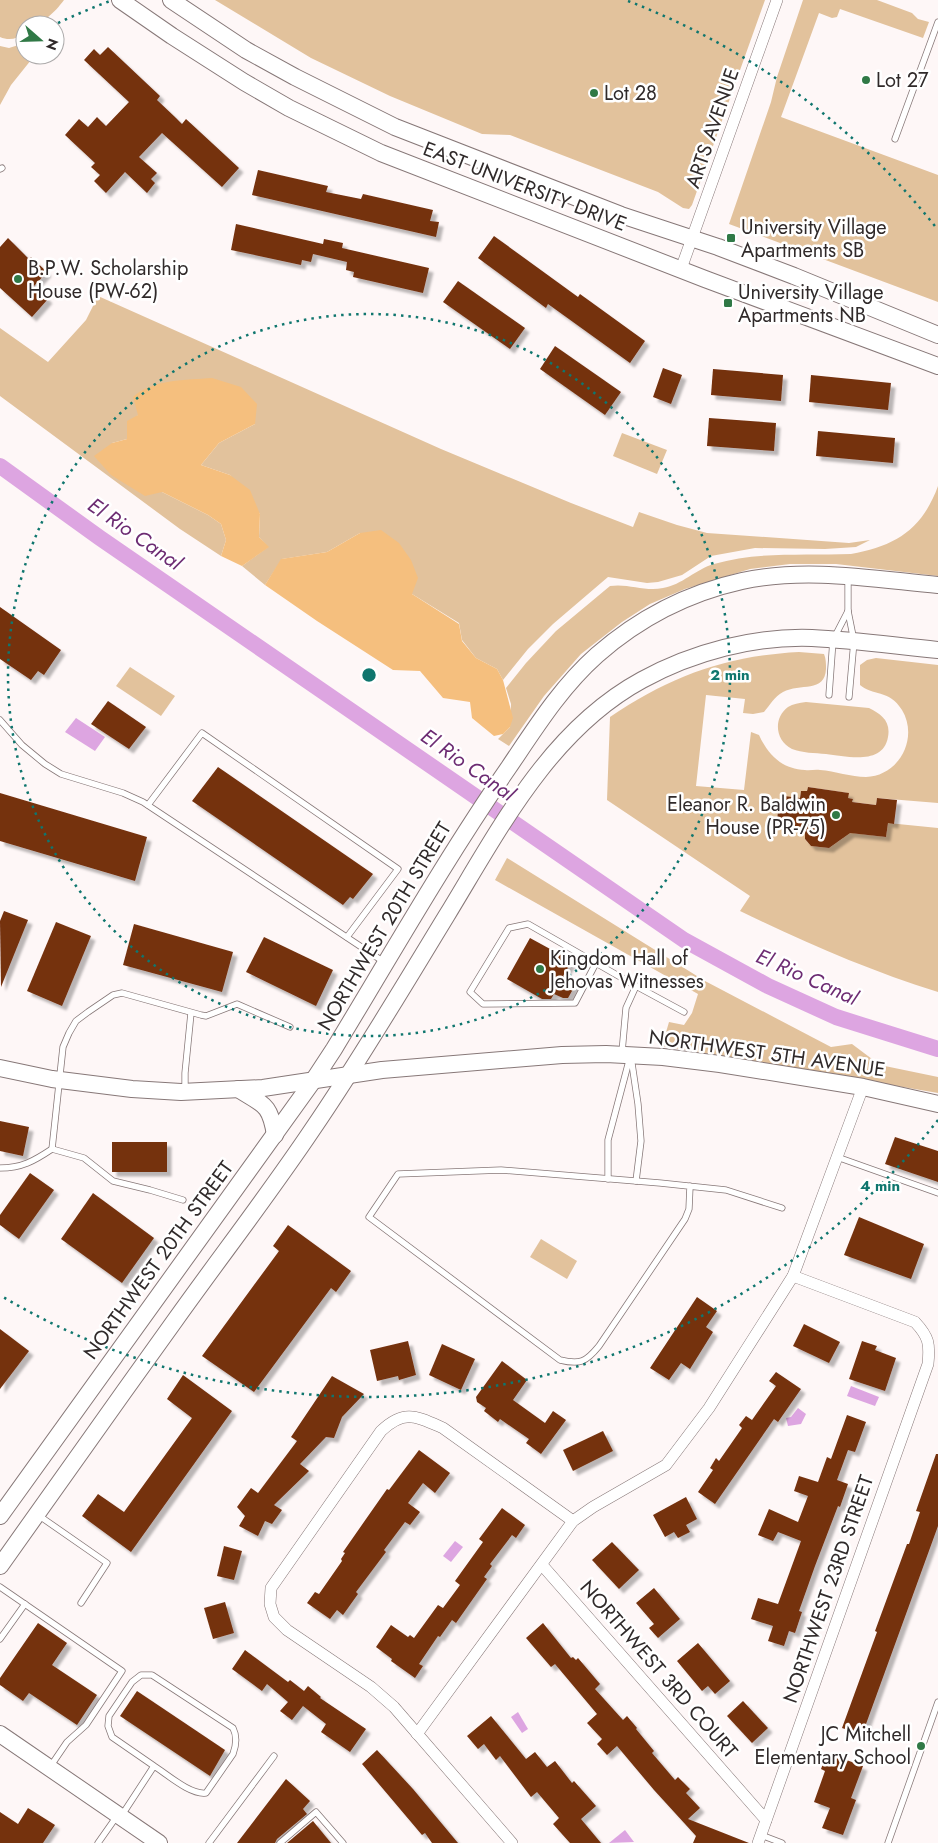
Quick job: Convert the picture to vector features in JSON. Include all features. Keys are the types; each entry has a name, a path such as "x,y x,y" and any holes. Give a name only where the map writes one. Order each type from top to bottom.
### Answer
{"street":[{"name":"EAST UNIVERSITY DRIVE","path":"120,0 244,82 289,108 381,152 457,183 938,366"},
{"name":"EAST UNIVERSITY DRIVE","path":"171,0 246,50 334,98 395,128 621,215 693,238 837,292 938,335"},
{"name":"ARTS AVENUE","path":"682,269 777,0"},
{"name":"NORTHWEST 20TH STREET","path":"0,1516 101,1378 313,1080 334,1049 472,823 558,695 597,656 641,622 668,608 708,591 744,581 799,574 828,574 938,585"},
{"path":"0,1566 311,1132 349,1074 517,802 556,749 575,729 604,705 642,680 696,656 728,647 783,638 854,641 938,650"},
{"path":"448,862 471,876"},
{"name":"NORTHWEST 5TH AVENUE","path":"0,1068 60,1080 132,1089 186,1091 263,1088 349,1074 562,1055 626,1055 663,1057 720,1064 863,1087 938,1104"},
{"path":"417,1734 573,1521 593,1507 666,1465 709,1408 793,1276 863,1087"},
{"path":"238,1089 262,1104 269,1111 275,1135"},
{"name":"NORTHWEST 23RD STREET","path":"760,1839 928,1364 930,1347 925,1334 915,1322 793,1276"},
{"path":"101,1378 122,1394"},
{"path":"512,1843 394,1707 371,1687 287,1630 274,1617 270,1604 271,1588 380,1431 391,1421 405,1416 424,1420 443,1428 573,1521"},
{"name":"NORTHWEST 3RD COURT","path":"542,1565 766,1820"},
{"path":"2,1738 50,1768 159,1843"}],"lane":[{"path":"895,139 938,22"},
{"path":"848,576 848,611 854,641 849,697"},
{"path":"829,695 833,640 848,611"},
{"path":"0,720 22,745 45,764 61,774 123,794 148,806 386,963"},
{"path":"148,806 202,734 398,869 348,937"},
{"path":"596,963 575,1003 483,1004 470,992 509,928 528,924 684,1012"},
{"path":"608,1179 608,1140 626,1055 626,1008 636,986"},
{"path":"0,1168 22,1167 52,1149 63,1046 76,1021 113,995 122,993 206,1016 237,1004 290,1027"},
{"path":"186,1091 185,1073 191,1013"},
{"path":"626,1055 638,1104 642,1141 636,1181"},
{"path":"52,1149 84,1158 118,1183 183,1200"},
{"path":"837,1157 938,1193"},
{"path":"690,1186 685,1219 591,1356 584,1361 573,1363 560,1360 369,1217 398,1174 501,1170 636,1181 690,1186 726,1190 782,1208"},
{"path":"37,1514 107,1564 81,1603"},
{"path":"0,1587 122,1671 86,1725 67,1742 50,1768"},
{"path":"0,1639 25,1604"},
{"path":"146,1674 152,1675 233,1728 236,1738 233,1754 206,1793 200,1794 192,1791 154,1766 112,1737 108,1726 109,1716 132,1682 141,1675 146,1674"},
{"path":"888,1843 938,1702"},
{"path":"209,1843 274,1756"},
{"path":"98,1843 154,1766"},
{"path":"280,1843 316,1812 343,1843"},
{"path":"760,1839 782,1843"}],"shaded area":[{"path":"0,0 64,0 50,15 15,15 15,38 0,37"},
{"name":"Lot 28","path":"215,0 765,0 689,209 683,208 658,192 510,135 482,134 390,96 311,58"},
{"path":"803,0 877,0 912,13 918,19 929,22 923,38 840,9 837,17 832,18 819,13 781,117 938,175 938,302 729,224 771,102 777,77"},
{"path":"0,46 9,48 15,46 15,65 27,65 11,85 0,105"},
{"path":"98,296 441,449 633,527 639,512 707,533 849,543 870,540 856,547 825,549 755,548 711,556 682,575 658,582 647,583 608,577 553,624 528,649 503,680 497,669 476,658 462,640 459,623 412,594 360,533 327,552 282,559 265,585 242,566 268,547 259,537 260,514 230,475 201,465 219,443 255,424 138,415 127,439 112,443 162,492 208,515 221,524 226,540 221,556 180,529 0,396 0,328 48,362 86,320"},
{"path":"212,378 241,387 257,404 255,424 219,443 201,465 230,475 250,490 260,514 259,537 269,547 242,566 221,556 226,540 221,524 208,515 162,492 145,496 111,475 94,456 112,443 127,439 127,421 138,415 133,397 141,391 170,382"},
{"path":"622,433 667,450 657,474 613,456"},
{"path":"938,486 938,576 836,564 790,564 750,569 685,589 650,604 622,622 581,654 544,696 509,746 498,739 510,727 511,704 506,688 556,631 610,586 663,588 676,584 707,566 748,557 851,554 867,551 894,541 915,525 924,514"},
{"path":"381,530 399,543 411,560 418,578 412,594 459,624 462,641 476,658 497,669 503,680 513,718 510,727 503,734 494,736 472,718 470,702 443,698 420,671 393,670 265,585 281,559 327,552 360,533"},
{"path":"799,652 824,654 826,659 825,677 816,684 783,692 764,712 743,713 745,699 706,695 696,786 744,790 751,732 759,735 771,755 789,767 866,777 878,775 888,770 903,754 907,743 907,721 902,710 892,699 860,685 860,665 867,660 876,658 938,665 938,803 877,798 876,805 852,802 853,799 848,798 848,793 808,787 807,791 801,791 800,798 784,797 782,808 778,808 777,824 805,828 805,839 811,846 829,848 843,838 844,832 886,837 888,823 938,828 938,992 887,975 838,955 740,911 750,896 607,800 610,717 655,690 677,679 700,671 747,658"},
{"path":"130,667 175,696 161,716 116,686"},
{"path":"806,702 869,708 873,710 884,719 888,727 889,731 885,746 871,756 863,757 809,753 792,749 782,741 779,735 778,723 783,712 788,707"},
{"path":"76,718 105,737 95,751 65,732"},
{"path":"507,858 705,981 831,1047 852,1044 880,1065 938,1077 938,1093 662,1046 669,1022 684,1025 692,1013 698,994 495,880"},
{"path":"541,1239 577,1261 567,1279 530,1257"},
{"path":"851,1386 879,1397 875,1406 847,1396"},
{"path":"798,1408 806,1414 801,1424 788,1426 786,1418 791,1417"},
{"path":"455,1541 463,1547 451,1562 443,1556"},
{"path":"518,1712 528,1729 522,1733 511,1717"},
{"path":"625,1830 634,1842 609,1843"}],"building":[{"path":"108,47 160,96 157,100 182,124 186,119 239,168 222,187 162,133 139,157 157,173 151,179 155,183 147,193 125,172 106,193 94,181 100,175 91,167 95,163 65,135 79,119 88,127 97,117 106,126 129,102 84,60 94,49 100,55"},
{"path":"258,170 328,186 326,192 361,199 363,194 433,210 430,221 439,222 436,237 252,195"},
{"path":"236,224 323,244 324,239 343,243 342,248 429,268 423,293 353,277 354,272 346,270 347,262 313,254 311,262 302,260 301,265 231,250"},
{"path":"494,236 578,297 580,294 645,341 630,363 548,304 546,308 478,258"},
{"name":"B.P.W. Scholarship House (PW-62)","path":"8,238 29,259 31,257 47,272 34,286 48,299 32,317 0,288 0,247"},
{"path":"458,281 525,328 510,349 443,302"},
{"path":"555,346 621,392 605,415 540,369"},
{"path":"663,368 682,375 671,404 653,397"},
{"path":"713,369 783,375 781,401 711,395"},
{"path":"811,375 891,383 888,410 809,402"},
{"path":"709,418 776,423 774,451 707,446"},
{"path":"818,431 895,438 893,463 816,456"},
{"path":"0,607 61,650 44,675 38,671 31,680 0,659"},
{"path":"108,701 146,727 129,749 91,724"},
{"path":"218,767 373,874 353,899 350,897 343,905 192,801"},
{"name":"Eleanor R. Baldwin House (PR-75)","path":"808,787 849,793 848,798 853,799 852,802 876,805 877,798 897,800 894,824 888,823 886,837 850,833 829,848 811,846 805,839 805,828 777,824 778,807 782,808 784,796 800,798 801,791 807,791"},
{"path":"0,793 147,837 135,881 0,841"},
{"path":"4,911 28,920 1,987 0,921"},
{"path":"56,922 91,936 62,1006 27,991"},
{"path":"134,924 233,952 222,992 123,965"},
{"path":"264,937 333,970 316,1006 246,972"},
{"name":"Kingdom Hall of Jehovas Witnesses","path":"530,938 572,961 563,976 576,984 568,998 554,994 551,999 542,999 507,979"},
{"path":"0,1121 29,1127 23,1156 0,1151"},
{"path":"895,1137 938,1151 938,1182 885,1164"},
{"path":"112,1142 167,1142 167,1172 112,1172"},
{"path":"30,1173 54,1190 19,1239 0,1225 0,1215"},
{"path":"93,1193 154,1238 122,1283 61,1239"},
{"path":"859,1217 924,1244 911,1279 844,1255"},
{"path":"288,1225 351,1271 336,1292 331,1288 254,1392 202,1356 279,1251 273,1246"},
{"path":"697,1297 717,1311 706,1327 713,1332 690,1369 681,1363 669,1380 650,1368"},
{"path":"804,1324 840,1342 829,1363 793,1346"},
{"path":"0,1329 29,1351 0,1389"},
{"path":"408,1341 416,1375 399,1380 398,1376 377,1381 370,1350"},
{"path":"862,1341 877,1346 875,1350 896,1358 885,1391 849,1379"},
{"path":"442,1344 475,1359 461,1390 429,1375"},
{"path":"502,1361 527,1380 513,1400 545,1423 553,1411 566,1420 541,1454 526,1443 529,1439 500,1419 498,1422 484,1411 486,1408 477,1402 476,1397"},
{"path":"776,1372 801,1389 778,1422 774,1419 715,1504 698,1492 713,1470 710,1468 716,1458 719,1461 742,1428 739,1425 746,1416 752,1420 776,1386 769,1381"},
{"path":"183,1375 232,1411 131,1552 82,1516 98,1494 124,1512 192,1418 167,1399"},
{"path":"332,1376 364,1394 342,1417 334,1438 326,1437 300,1464 309,1471 274,1505 282,1510 272,1524 265,1521 258,1536 239,1526 245,1516 237,1507 251,1488 258,1493 297,1441 291,1437"},
{"path":"847,1415 866,1422 855,1452 848,1450 837,1480 848,1484 815,1566 799,1611 802,1612 795,1633 789,1631 784,1646 768,1641 773,1626 751,1619 758,1598 778,1604 801,1541 778,1532 773,1541 758,1535 769,1509 798,1522 808,1496 794,1491 799,1476 818,1482 827,1457 831,1459"},
{"path":"603,1431 613,1451 573,1471 563,1450"},
{"path":"419,1450 450,1473 435,1493 423,1483 408,1503 420,1512 410,1525 405,1522 384,1550 386,1552 356,1592 358,1594 343,1615 337,1610 330,1619 307,1603 315,1592 319,1594 342,1561 341,1559 345,1553 343,1552 387,1489 389,1490"},
{"path":"936,1454 938,1454 938,1526 862,1735 842,1728 877,1632 875,1631 920,1512 916,1511"},
{"path":"686,1497 697,1519 686,1525 690,1532 678,1538 674,1532 665,1537 653,1515"},
{"path":"502,1508 525,1525 516,1538 512,1535 490,1564 492,1566 484,1577 487,1579 456,1623 452,1620 440,1637 438,1636 419,1664 423,1666 415,1678 391,1661 392,1659 376,1647 391,1625 408,1637 410,1635 414,1638 438,1605 443,1608 460,1585 455,1581 483,1542 479,1539"},
{"path":"612,1542 639,1570 619,1589 592,1560"},
{"path":"224,1546 242,1551 234,1580 217,1576"},
{"path":"654,1588 680,1619 658,1638 649,1628 654,1624 636,1603"},
{"path":"225,1602 234,1633 213,1639 204,1608"},
{"path":"38,1623 67,1643 52,1665 97,1695 77,1725 29,1693 23,1701 0,1685 0,1678"},
{"path":"543,1623 571,1658 573,1657 576,1660 578,1658 600,1684 595,1689 623,1720 627,1716 654,1751 652,1753 675,1780 678,1777 690,1789 686,1793 700,1808 688,1819 749,1843 693,1843 696,1836 617,1746 607,1755 597,1744 602,1739 587,1723 597,1714 555,1664 551,1667 526,1638"},
{"path":"698,1643 730,1681 715,1694 708,1686 702,1691 677,1661"},
{"path":"245,1650 288,1682 290,1680 304,1691 308,1686 320,1698 366,1729 350,1752 321,1732 326,1724 303,1706 292,1720 280,1711 288,1702 267,1684 262,1691 232,1669"},
{"path":"137,1691 225,1750 210,1776 120,1716"},
{"path":"743,1701 768,1728 752,1743 727,1716"},
{"path":"491,1716 526,1759 535,1752 547,1767 555,1761 572,1783 574,1781 596,1806 581,1819 601,1843 570,1843 553,1824 559,1818 537,1792 531,1797 500,1756 496,1760 484,1744 478,1749 467,1736"},
{"path":"377,1750 413,1789 458,1843 432,1843 425,1833 422,1835 362,1764"},
{"path":"827,1753 863,1766 851,1798 856,1800 843,1835 822,1828 830,1808 814,1802 825,1771 821,1769"},
{"path":"286,1779 310,1801 303,1809 307,1814 277,1839 275,1843 237,1843"},
{"path":"28,1808 55,1825 43,1843 0,1843 0,1812 18,1824"},
{"path":"313,1821 331,1843 287,1843"}],"waterway":[{"name":"El Rio Canal","path":"0,466 100,538 684,940 768,986 836,1017 938,1049"}],"place":[{"name":"Lot 27","path":"866,80"},
{"name":"Lot 28","path":"594,93"},
{"name":"University Village Apartments SB","path":"731,238"},
{"name":"B.P.W. Scholarship House (PW-62)","path":"18,279"},
{"name":"University Village Apartments NB","path":"728,303"},
{"name":"Eleanor R. Baldwin House (PR-75)","path":"836,815"},
{"name":"Kingdom Hall of Jehovas Witnesses","path":"540,969"},
{"name":"JC Mitchell Elementary School","path":"921,1746"}]}
